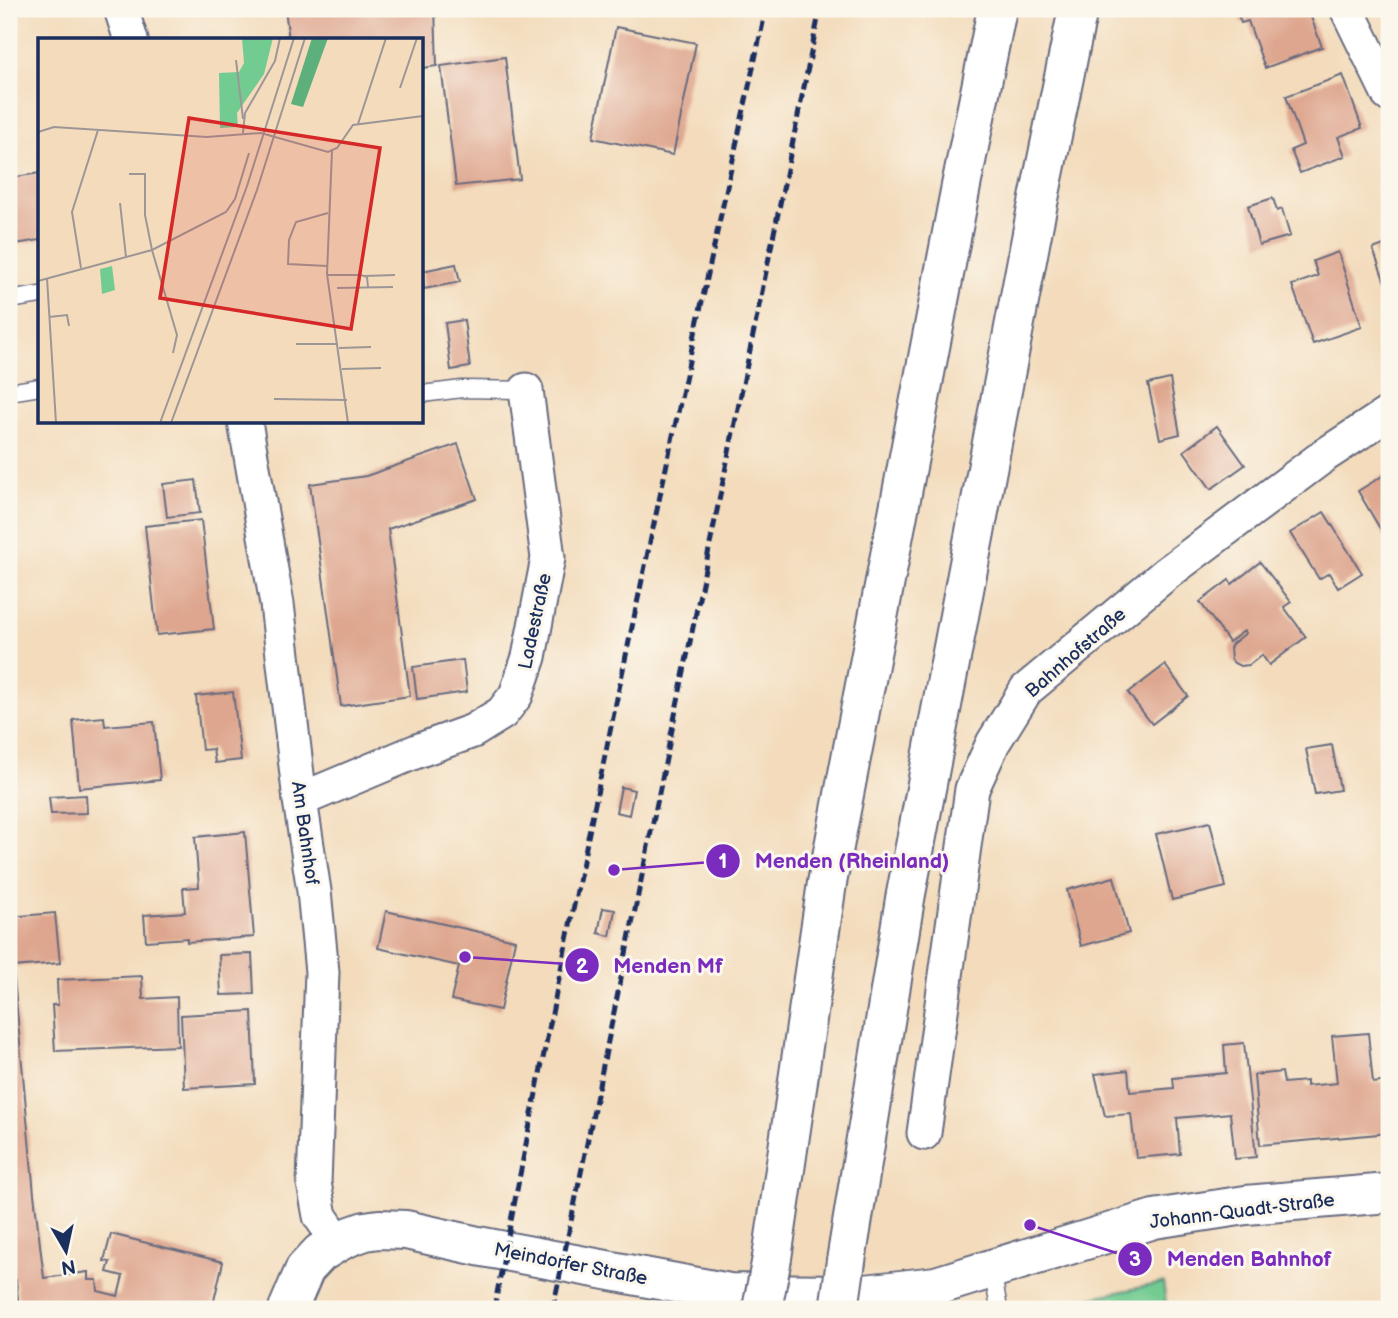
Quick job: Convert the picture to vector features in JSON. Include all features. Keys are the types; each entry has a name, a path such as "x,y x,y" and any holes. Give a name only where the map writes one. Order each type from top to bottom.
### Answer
{"main road":[{"path":"762,1309 772,1258 827,883 997,9"},
{"path":"839,1309 907,885 1078,9"},
{"name":"Johann-Quadt-Straße","path":"936,1286 1154,1219 1246,1205 1389,1193"},
{"name":"Meindorfer Straße","path":"288,1309 304,1269 320,1253 351,1236 372,1230 406,1230 729,1293 866,1294 936,1286"}],"street":[{"path":"121,9 130,38"},
{"path":"1347,9 1389,95"},
{"name":"Ladestraße","path":"300,800 417,751 473,731 502,713 516,695 529,657 548,558 526,390"},
{"name":"Bahnhofstraße","path":"924,1133 972,789 993,743 1026,690 1167,573 1325,455 1389,413"},
{"name":"Am Bahnhof","path":"245,424 277,604 322,972 314,1184 320,1216 338,1242"}],"lane":[{"path":"9,300 38,295"},
{"path":"9,392 38,387"},
{"path":"424,394 462,389 526,390"},
{"path":"992,1268 999,1309"}],"green space":[{"path":"1163,1283 1167,1309 1038,1309 1038,1308"}],"building":[{"path":"285,9 435,9 437,66 424,68 424,38 289,38"},
{"path":"1236,9 1308,9 1322,47 1265,68 1248,21 1241,23"},
{"path":"616,27 696,43 673,155 593,138"},
{"path":"505,57 520,179 456,186 441,66"},
{"path":"1343,75 1362,128 1338,137 1345,156 1300,173 1291,150 1303,145 1286,96"},
{"path":"38,173 38,240 9,245 9,178"},
{"path":"1273,198 1277,211 1282,209 1290,236 1259,245 1248,206"},
{"path":"1389,243 1389,294 1373,249"},
{"path":"1338,252 1362,327 1313,344 1292,285 1318,276 1313,261"},
{"path":"456,264 460,282 424,289 424,271"},
{"path":"464,320 470,367 451,370 445,323"},
{"path":"1170,379 1180,434 1160,439 1148,384"},
{"path":"1217,426 1245,465 1211,489 1184,451"},
{"path":"458,444 477,499 388,529 410,696 341,706 310,484 366,476"},
{"path":"1389,472 1389,527 1382,532 1358,491"},
{"path":"196,480 200,513 167,517 163,484"},
{"path":"1324,512 1362,573 1338,588 1329,573 1319,579 1290,533"},
{"path":"201,520 214,629 157,635 145,526"},
{"path":"1260,562 1291,602 1284,607 1306,637 1269,665 1262,655 1249,665 1240,666 1231,659 1230,648 1246,633 1244,631 1229,642 1200,602 1229,580 1232,584"},
{"path":"463,660 467,692 417,699 413,667"},
{"path":"1165,665 1188,696 1152,724 1128,693"},
{"path":"233,692 241,760 215,763 213,749 202,750 196,696"},
{"path":"104,717 105,726 154,722 160,780 79,788 73,720"},
{"path":"1332,745 1340,790 1315,794 1306,749"},
{"path":"621,787 634,790 629,815 616,812"},
{"path":"86,795 87,813 51,814 49,797"},
{"path":"1210,822 1226,887 1172,900 1156,834"},
{"path":"245,832 254,937 187,942 187,938 146,941 144,915 185,912 183,888 199,887 195,837"},
{"path":"1114,877 1129,933 1081,946 1067,890"},
{"path":"603,908 615,910 610,936 598,933"},
{"path":"386,911 515,940 500,1010 451,1000 459,966 378,948"},
{"path":"55,913 60,963 13,967 44,1278 88,1272 88,1280 97,1280 98,1291 118,1296 123,1276 107,1272 110,1262 104,1261 111,1234 223,1262 212,1309 19,1309 16,1280 9,1281 9,917"},
{"path":"252,954 254,994 221,995 219,955"},
{"path":"142,976 143,999 177,997 178,1046 55,1051 52,1005 58,1005 57,980"},
{"path":"252,1011 255,1084 184,1088 181,1015"},
{"path":"1368,1033 1373,1083 1389,1081 1389,1133 1260,1145 1254,1075 1282,1072 1284,1083 1306,1081 1306,1086 1337,1083 1332,1036"},
{"path":"1244,1043 1256,1157 1235,1159 1230,1113 1177,1118 1180,1154 1136,1158 1131,1114 1105,1116 1095,1074 1128,1070 1130,1092 1174,1088 1173,1078 1226,1073 1224,1045"}],"railway":[{"path":"494,1309 591,820 766,9"},
{"path":"553,1309 820,9"}],"place":[{"name":"Menden (Rheinland)","path":"614,870"},
{"name":"Menden Mf","path":"465,957"},
{"name":"Menden Bahnhof","path":"1030,1225"}]}
